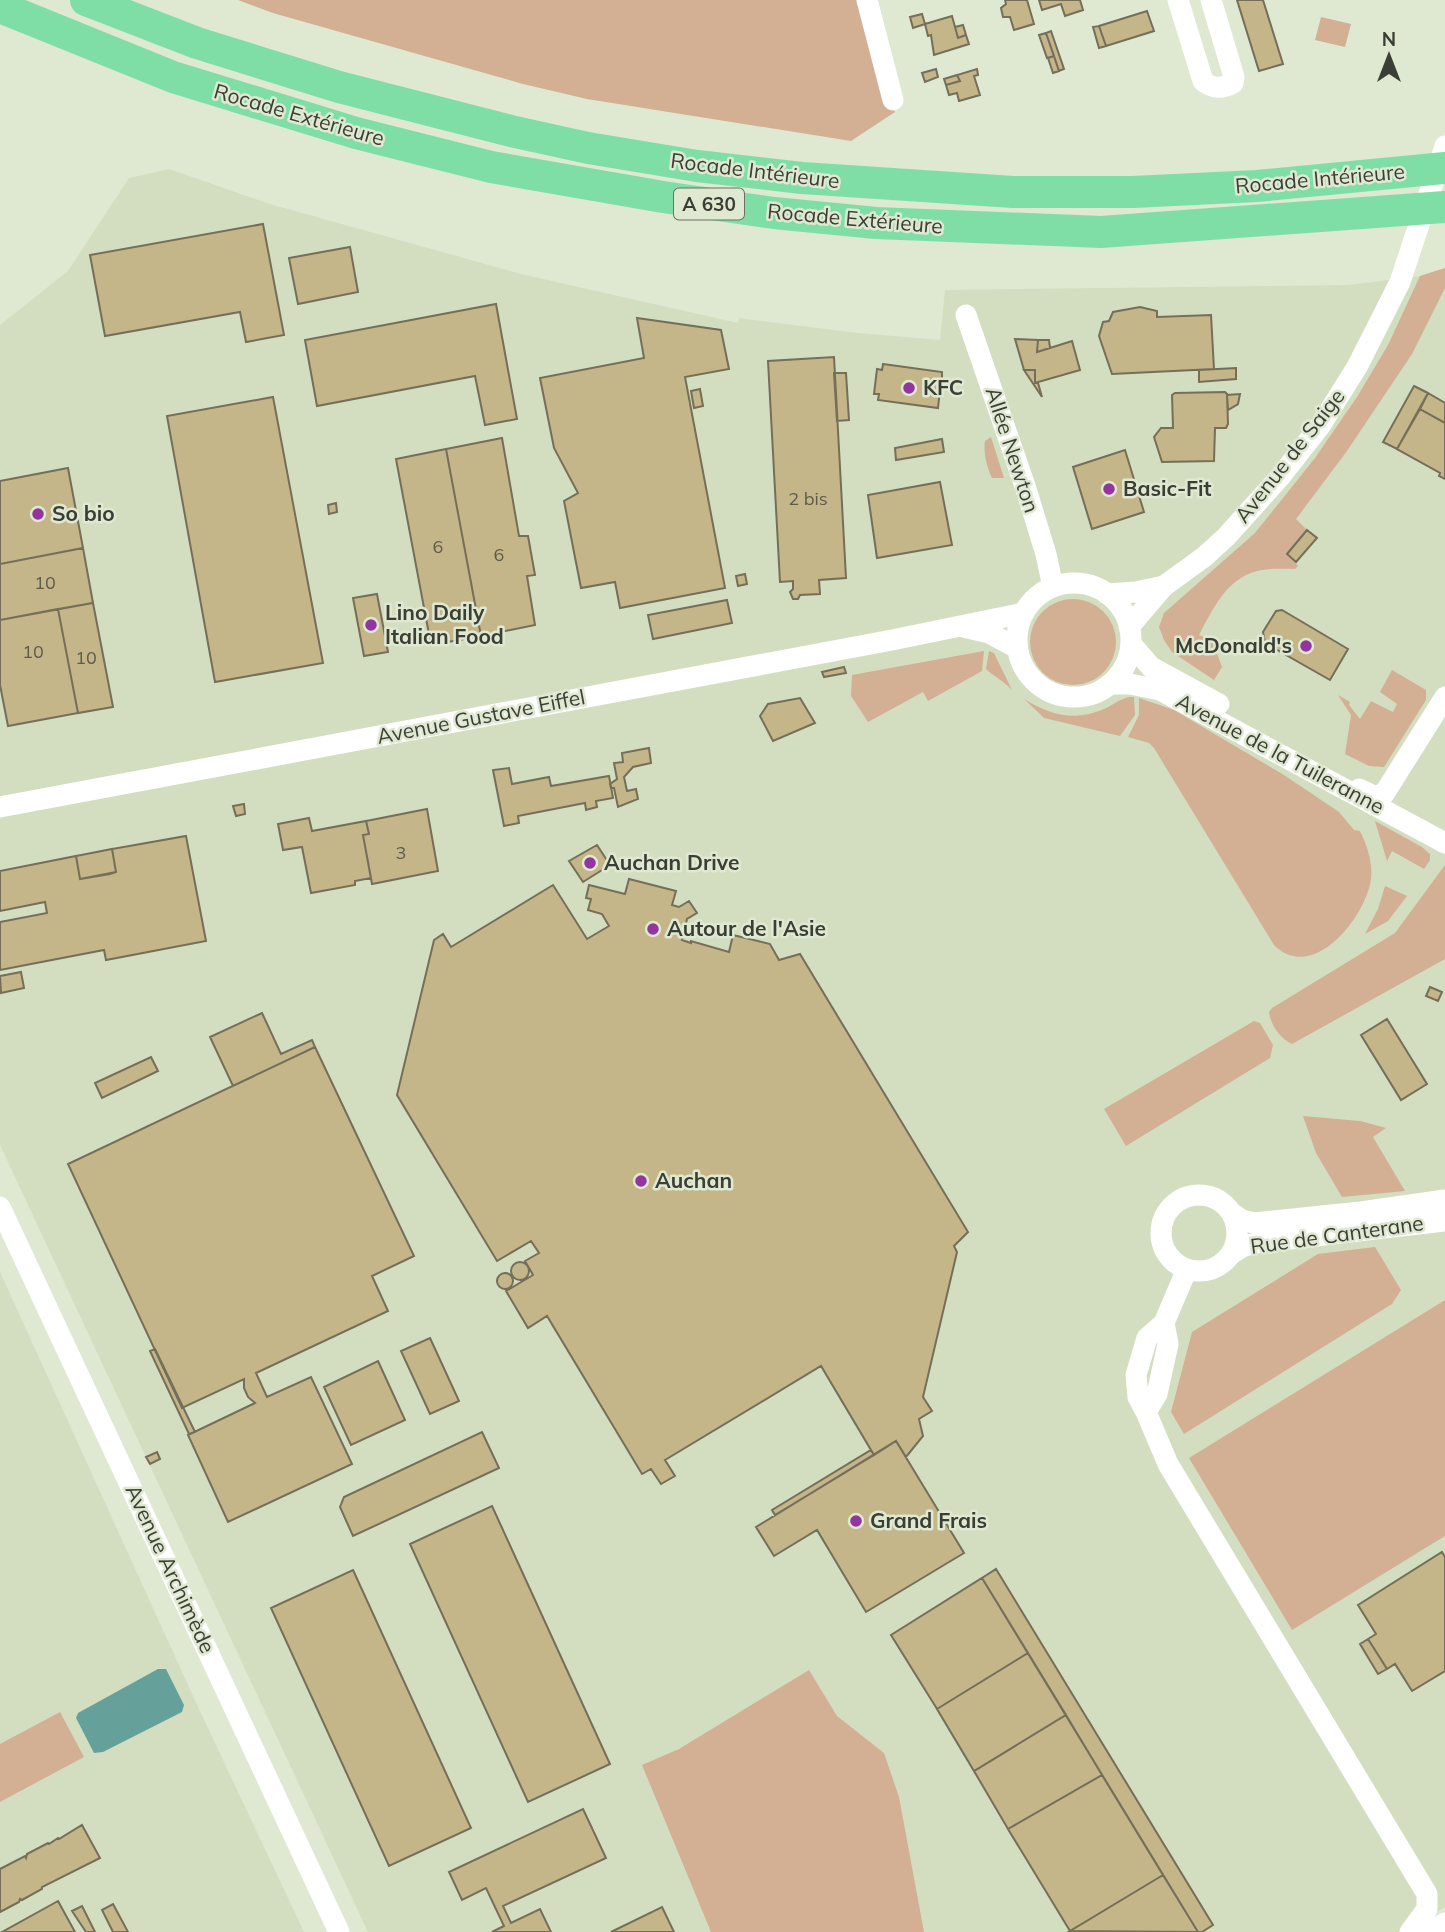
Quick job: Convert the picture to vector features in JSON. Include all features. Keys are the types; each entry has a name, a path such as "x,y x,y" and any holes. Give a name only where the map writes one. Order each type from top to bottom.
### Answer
{"highway":[{"name":"Rocade Intérieure","path":"86,0 197,43 339,87 587,148 697,166 815,179 1013,192 1133,192 1257,186 1445,168"},
{"name":"Rocade Extérieure","path":"0,7 173,78 356,133 491,167 774,213 876,223 1101,232 1445,208"}],"street":[{"path":"867,0 893,100"},
{"path":"1178,0 1203,81 1209,86 1223,87 1233,83 1234,77 1211,0"},
{"name":"Avenue de Saige","path":"1130,635 1164,586 1226,537 1280,477 1320,426 1357,367 1400,282 1445,146"},
{"name":"Allée Newton","path":"966,314 1025,486 1053,587"},
{"path":"1071,583 1090,586 1107,594 1123,610 1130,635 1124,666 1110,684 1079,697 1046,690 1027,672 1017,648 1017,631 1024,613 1036,597 1053,587 1071,583"},
{"name":"Avenue de Saige","path":"1107,594 1164,586"},
{"name":"Avenue Gustave Eiffel","path":"0,807 962,627 1024,613"},
{"name":"Avenue Gustave Eiffel","path":"962,627 989,634 1017,648"},
{"name":"Avenue de la Tuileranne","path":"1130,635 1151,667 1445,828"},
{"name":"Avenue de la Tuileranne","path":"1110,684 1130,684 1160,690 1445,843"},
{"path":"1309,768 1335,775 1374,796 1384,794 1445,697"},
{"path":"1192,1195 1204,1195 1226,1205 1233,1214 1238,1235 1230,1255 1211,1269 1199,1271 1187,1269 1175,1262 1162,1241 1161,1228 1172,1206 1192,1195"},
{"name":"Rue de Canterane","path":"1233,1214 1254,1223 1445,1200"},
{"name":"Avenue Archimède","path":"0,1207 339,1932"},
{"name":"Rue de Canterane","path":"1230,1255 1242,1247 1256,1243 1445,1221"},
{"path":"1187,1269 1164,1323 1168,1344 1157,1394 1146,1412 1168,1464 1427,1894 1427,1909 1410,1932"},
{"path":"1429,1932 1445,1923"}],"shaded area":[{"path":"238,0 867,0 895,112 851,141 587,99 523,84 273,13"},
{"path":"1321,17 1351,24 1345,47 1315,40"},
{"path":"169,169 270,204 521,274 738,323 739,318 940,340 945,290 1348,285 1420,276 1445,268 1445,1300 1190,1458 1292,1629 1445,1536 1445,1907 1404,1932 368,1932 0,1145 0,325 68,271 129,178"},
{"path":"1445,268 1445,288 1412,354 1347,451 1296,519 1307,530 1287,554 1298,566 1295,569 1266,569 1246,575 1229,588 1210,615 1199,635 1212,640 1222,667 1214,680 1172,652 1159,627 1164,613 1255,533 1315,458 1357,397 1388,345 1420,276"},
{"path":"991,437 1004,478 992,478 989,470 985,441"},
{"path":"1073,599 1089,603 1103,612 1112,626 1116,642 1112,658 1103,672 1089,681 1073,685 1057,681 1043,672 1034,658 1030,642 1034,626 1043,612 1057,603"},
{"path":"984,651 982,671 928,701 923,692 868,722 851,696 852,675"},
{"path":"989,651 994,653 1012,690 986,669"},
{"path":"1392,670 1426,690 1426,700 1384,767 1369,766 1345,754 1351,715 1338,695 1350,702 1349,705 1360,719 1371,701 1393,712 1397,704 1380,692"},
{"path":"1134,697 1135,715 1120,736 1044,718 1024,699 1053,713 1072,716 1093,713"},
{"path":"1139,698 1174,710 1284,775 1339,812 1354,830 1360,831 1369,854 1371,879 1359,911 1335,941 1321,951 1305,956 1289,955 1274,945 1154,748 1149,743 1128,737 1139,715"},
{"path":"1375,821 1430,854 1430,860 1424,869 1392,851 1387,861"},
{"path":"1445,865 1445,959 1292,1044 1284,1038 1272,1022 1269,1012 1272,1008 1395,933"},
{"path":"1385,886 1407,896 1388,921 1365,934 1378,909"},
{"path":"1254,1021 1260,1023 1273,1045 1270,1058 1126,1146 1104,1109"},
{"path":"1303,1116 1360,1121 1386,1128 1373,1137 1405,1191 1342,1197 1316,1153"},
{"path":"1375,1247 1401,1290 1392,1304 1184,1434 1171,1412 1192,1332 1318,1254"},
{"path":"0,1272 199,1709 304,1932 0,1932"},
{"path":"1445,1300 1445,1536 1292,1630 1189,1458"},
{"path":"809,1670 837,1716 884,1753 899,1797 924,1932 711,1932 642,1765 679,1749"},
{"path":"60,1712 84,1757 0,1802 0,1744"}],"water":[{"path":"158,1669 166,1669 184,1705 182,1712 103,1752 94,1753 76,1718 78,1713"}],"building":[{"path":"1005,0 1027,0 1034,24 1014,30 1010,17 1003,17 1001,8 1006,4"},
{"path":"1039,0 1080,0 1083,10 1065,16 1061,4 1042,10"},
{"path":"1237,0 1263,0 1283,64 1259,71"},
{"path":"1147,11 1154,31 1106,46 1099,26"},
{"path":"922,14 925,24 913,28 910,17"},
{"path":"952,16 958,38 966,35 969,44 934,55 931,35 928,36 925,24"},
{"path":"963,25 966,35 958,38 955,27"},
{"path":"1099,26 1106,46 1099,48 1093,27"},
{"path":"1051,31 1064,69 1059,71 1046,33"},
{"path":"1046,33 1054,56 1047,58 1039,35"},
{"path":"1054,56 1059,71 1053,73 1048,58"},
{"path":"936,69 938,77 925,82 922,73"},
{"path":"977,69 978,75 974,76 980,95 959,101 957,93 949,95 946,85 960,81 957,75"},
{"path":"957,75 960,81 946,85 944,79"},
{"path":"263,224 284,335 246,342 240,312 105,336 90,255"},
{"path":"350,247 358,292 298,304 289,258"},
{"path":"496,304 517,419 485,425 475,376 317,406 305,340"},
{"path":"1140,307 1157,311 1157,317 1211,315 1214,369 1112,374 1099,336 1103,322 1109,321 1113,312"},
{"path":"637,318 721,330 729,369 685,377 725,588 620,608 615,582 581,588 564,501 578,493 554,448 540,378 644,358"},
{"path":"1015,339 1038,340 1037,352 1072,341 1080,370 1035,383 1035,370 1024,370"},
{"path":"1038,340 1049,340 1050,348 1037,352"},
{"path":"834,357 846,578 819,580 820,594 800,595 798,599 793,599 790,592 793,589 793,581 780,582 768,361"},
{"name":"KFC","path":"883,364 942,372 938,408 878,400 879,394 874,394 877,369 882,370"},
{"path":"1236,368 1236,379 1199,382 1199,370"},
{"path":"1024,370 1035,370 1035,383 1038,383 1042,397"},
{"path":"834,373 846,373 849,420 837,421"},
{"path":"1414,386 1428,393 1397,449 1383,442"},
{"path":"700,389 703,406 694,408 691,391"},
{"path":"1225,392 1228,424 1226,428 1215,428 1214,461 1162,462 1154,437 1161,428 1173,428 1172,395"},
{"path":"1428,393 1445,403 1445,423 1420,409"},
{"path":"1240,394 1238,404 1228,410 1227,395"},
{"path":"273,397 323,663 215,682 167,416"},
{"path":"1420,409 1445,423 1445,479 1439,476 1440,473 1397,449"},
{"path":"502,438 519,536 528,536 535,575 527,576 535,625 481,636 446,449"},
{"path":"942,439 944,452 896,460 895,448"},
{"path":"446,449 481,636 431,645 396,459"},
{"name":"Basic-Fit","path":"1125,450 1144,512 1092,529 1073,467"},
{"name":"So bio","path":"68,468 83,548 0,564 0,481"},
{"path":"940,482 952,545 877,558 868,495"},
{"path":"336,503 337,512 329,514 328,505"},
{"path":"1307,530 1317,538 1296,562 1287,554"},
{"path":"83,548 93,603 0,620 0,564"},
{"path":"745,574 747,584 738,586 736,576"},
{"name":"Lino Daily Italian Food","path":"377,594 388,652 364,656 353,598"},
{"path":"727,600 732,623 653,639 648,615"},
{"path":"93,603 113,707 78,713 58,609"},
{"path":"58,609 78,713 8,726 0,685 0,620"},
{"name":"McDonald's","path":"1282,610 1348,649 1330,680 1265,643 1263,632 1276,611"},
{"path":"844,667 846,673 824,677 822,672"},
{"path":"800,698 815,723 773,741 760,716 768,704"},
{"path":"649,748 651,763 633,767 624,777 627,791 636,789 638,799 618,807 614,788 611,788 610,784 617,779 614,763 623,762 622,753"},
{"path":"509,768 512,784 549,777 551,786 609,776 613,798 596,801 597,807 586,810 585,803 518,816 519,823 504,826 493,770"},
{"path":"244,804 245,814 236,816 233,806"},
{"path":"427,809 438,871 372,884 363,835 369,834 366,821"},
{"path":"309,818 312,831 366,821 369,834 363,835 371,878 355,881 355,885 311,893 302,847 283,850 278,824"},
{"path":"186,836 206,941 106,960 104,950 0,970 0,922 47,913 45,902 0,911 0,871 76,856 80,879 110,874 116,872 112,849"},
{"path":"597,845 610,865 583,882 569,861"},
{"path":"112,849 116,872 80,879 76,856"},
{"path":"629,879 676,891 672,905 679,907 689,901 697,913 687,919 682,940 729,952 733,935 770,944 779,960 800,954 968,1232 954,1246 957,1252 923,1397 932,1411 919,1419 923,1436 906,1457 896,1441 874,1455 821,1366 665,1460 675,1476 661,1484 651,1469 642,1474 547,1316 528,1328 506,1291 533,1275 525,1261 539,1253 531,1241 497,1261 397,1095 434,940 443,934 451,947 553,885 587,939 609,926 602,914 588,910 591,899 586,898 589,885 625,894"},
{"path":"21,972 24,988 1,993 0,976"},
{"path":"1430,987 1442,992 1438,1001 1426,996"},
{"path":"262,1013 281,1054 312,1040 315,1047 233,1086 210,1037"},
{"path":"1387,1019 1427,1084 1401,1100 1361,1035"},
{"path":"315,1047 414,1256 372,1276 388,1311 256,1373 267,1397 311,1377 352,1464 228,1522 188,1435 255,1403 248,1397 244,1379 182,1408 68,1164"},
{"path":"151,1057 158,1071 102,1098 95,1083"},
{"path":"520,1262 526,1265 529,1271 526,1277 520,1280 514,1277 511,1271 514,1265"},
{"path":"502,1273 508,1273 513,1281 511,1287 502,1289 497,1284 497,1278"},
{"path":"430,1338 459,1401 430,1414 401,1351"},
{"path":"155,1349 195,1432 189,1434 150,1351"},
{"path":"378,1361 405,1420 351,1445 324,1387"},
{"path":"482,1432 499,1468 353,1536 340,1507 344,1497"},
{"name":"Grand Frais","path":"896,1441 964,1553 866,1612 817,1530 774,1556 756,1527"},
{"path":"871,1450 874,1455 775,1515 772,1510"},
{"path":"157,1452 160,1459 150,1464 146,1457"},
{"path":"492,1506 610,1764 528,1802 410,1544"},
{"path":"1442,1552 1445,1557 1445,1671 1412,1691 1395,1664 1387,1669 1368,1639 1376,1634 1358,1605"},
{"path":"996,1569 1213,1925 1202,1932 1198,1932 982,1578"},
{"path":"353,1570 471,1828 389,1866 271,1608"},
{"path":"982,1578 1028,1653 937,1709 891,1635"},
{"path":"1368,1639 1387,1669 1378,1674 1360,1644"},
{"path":"1028,1653 1066,1715 974,1771 937,1709"},
{"path":"1066,1715 1102,1775 1008,1829 974,1771"},
{"path":"1102,1775 1163,1875 1070,1931 1008,1829"},
{"path":"583,1809 606,1858 503,1906 511,1923 540,1909 551,1932 492,1932 504,1926 486,1888 462,1900 449,1872"},
{"path":"82,1825 100,1858 0,1912 0,1869 25,1856 26,1858 27,1854"},
{"path":"1163,1875 1198,1932 1070,1931"},
{"path":"58,1901 75,1932 2,1932"},
{"path":"113,1904 128,1932 113,1932 102,1910"},
{"path":"82,1906 95,1932 86,1932 72,1911"},
{"path":"662,1907 674,1932 611,1932"}],"place":[{"name":"KFC","path":"909,388"},
{"name":"Basic-Fit","path":"1109,489"},
{"name":"So bio","path":"38,514"},
{"name":"Lino Daily Italian Food","path":"371,625"},
{"name":"McDonald's","path":"1306,646"},
{"name":"Auchan Drive","path":"590,863"},
{"name":"Autour de l'Asie","path":"653,929"},
{"name":"Auchan","path":"641,1181"},
{"name":"Grand Frais","path":"856,1521"}]}
